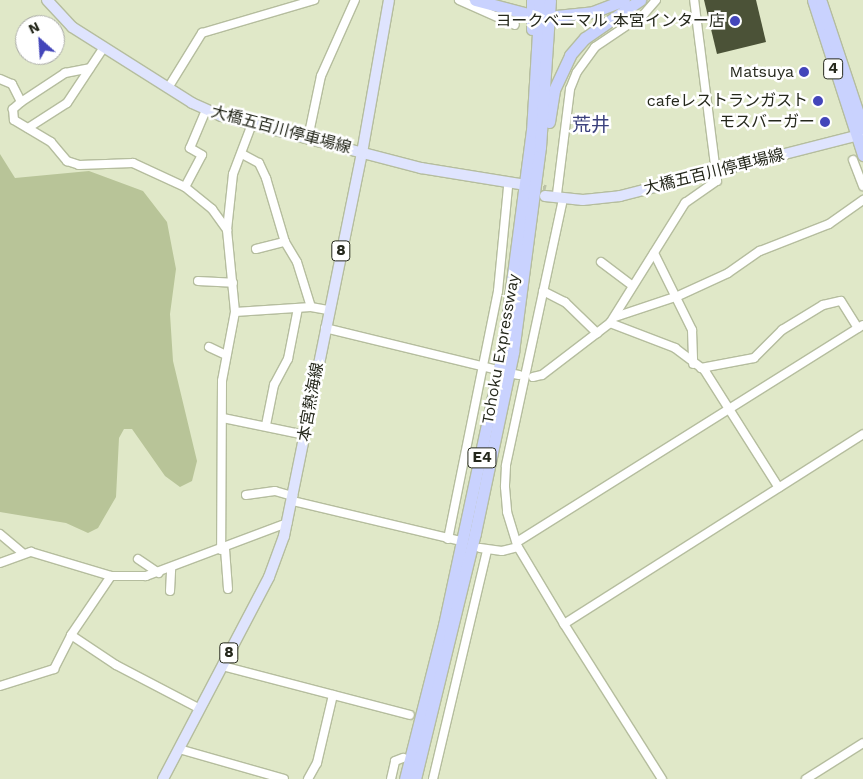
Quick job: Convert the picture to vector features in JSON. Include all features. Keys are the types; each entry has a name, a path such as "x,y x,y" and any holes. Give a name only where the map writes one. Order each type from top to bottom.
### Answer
{"highway":[{"path":"476,0 529,7"},
{"path":"491,0 529,7"},
{"name":"Tohoku Expressway","path":"405,779 484,447 514,282 532,131 540,0"},
{"path":"554,8 610,0"},
{"path":"554,8 592,12 624,0"},
{"path":"529,238 554,90 564,64 585,38 640,0"},
{"name":"4","path":"813,0 861,133"},
{"name":"4","path":"820,0 861,133 858,157"},
{"path":"529,7 532,131"},
{"name":"Tohoku Expressway","path":"415,779 493,451 529,238 554,8"}],"main road":[{"name":"大橋五百川停車場線","path":"47,0 72,27 206,110 362,153 516,187"},
{"name":"本宮熱海線","path":"163,779 272,571 287,523 328,310 362,153 389,0"},
{"name":"大橋五百川停車場線","path":"546,193 560,196 620,196 861,133"}],"street":[{"path":"168,88 202,33 314,0"},
{"path":"308,138 321,76 355,0"},
{"path":"459,0 515,26"},
{"path":"656,0 644,14 595,47 577,72 570,89 560,196 543,291 506,466 507,512 517,545 564,624 662,779"},
{"path":"533,377 542,375 612,320 631,285 688,199 717,181 718,170 694,0"},
{"path":"28,128 67,103 104,47"},
{"path":"90,68 65,73 21,102 13,109 12,118 28,128 73,164 126,161 185,187 212,209 227,230"},
{"path":"0,78 12,84 21,102"},
{"path":"185,187 202,155 190,148 206,110"},
{"path":"228,589 223,549 223,418 226,355 235,312 227,230 232,178 252,124"},
{"path":"242,154 259,163 266,178 285,242 297,262 310,307"},
{"path":"858,157 863,186"},
{"path":"448,539 498,291 516,187"},
{"path":"612,320 678,296 728,273 771,245 829,224 863,200"},
{"path":"256,249 285,242"},
{"path":"654,253 678,296 692,330 697,366"},
{"path":"601,262 631,285"},
{"path":"198,281 233,283"},
{"path":"543,291 565,302 597,333"},
{"path":"434,779 484,549 517,545 861,324 841,300 813,308 782,330 754,358 697,366"},
{"path":"235,312 310,307 328,310"},
{"path":"266,424 273,390 288,359 298,308"},
{"path":"612,320 675,348 697,366 729,408 779,488"},
{"path":"325,328 493,369"},
{"path":"209,347 226,355"},
{"path":"223,418 266,424 305,435"},
{"path":"564,624 863,434"},
{"path":"246,495 275,491 293,498 456,540"},
{"path":"0,534 23,553 111,576 139,577 171,568 287,523"},
{"path":"0,563 23,553"},
{"path":"138,559 159,572"},
{"path":"170,591 171,568"},
{"path":"0,686 54,669 71,635 111,576"},
{"path":"71,635 116,665 200,708"},
{"path":"222,666 410,715"},
{"path":"308,779 317,763 333,696"},
{"path":"806,779 863,743"},
{"path":"179,749 284,779"},
{"path":"391,779 395,761 403,758"},
{"path":"428,766 436,769"}],"green space":[{"path":"0,154 15,178 89,171 143,191 167,222 176,269 170,314 173,361 197,461 192,481 180,487 165,476 132,429 124,429 119,438 116,497 98,528 88,533 66,523 0,512"}],"building":[{"name":"ヨークベニマル 本宮インター店","path":"704,0 756,0 766,42 717,54"}],"tunnel":[{"path":"528,186 546,190"}],"place":[{"name":"ヨークベニマル 本宮インター店","path":"735,21"},
{"name":"Matsuya","path":"804,72"},
{"name":"cafeレストランガスト","path":"818,101"},
{"name":"モスバーガー","path":"825,122"}],"district":[{"name":"荒井","path":"591,125"}]}
